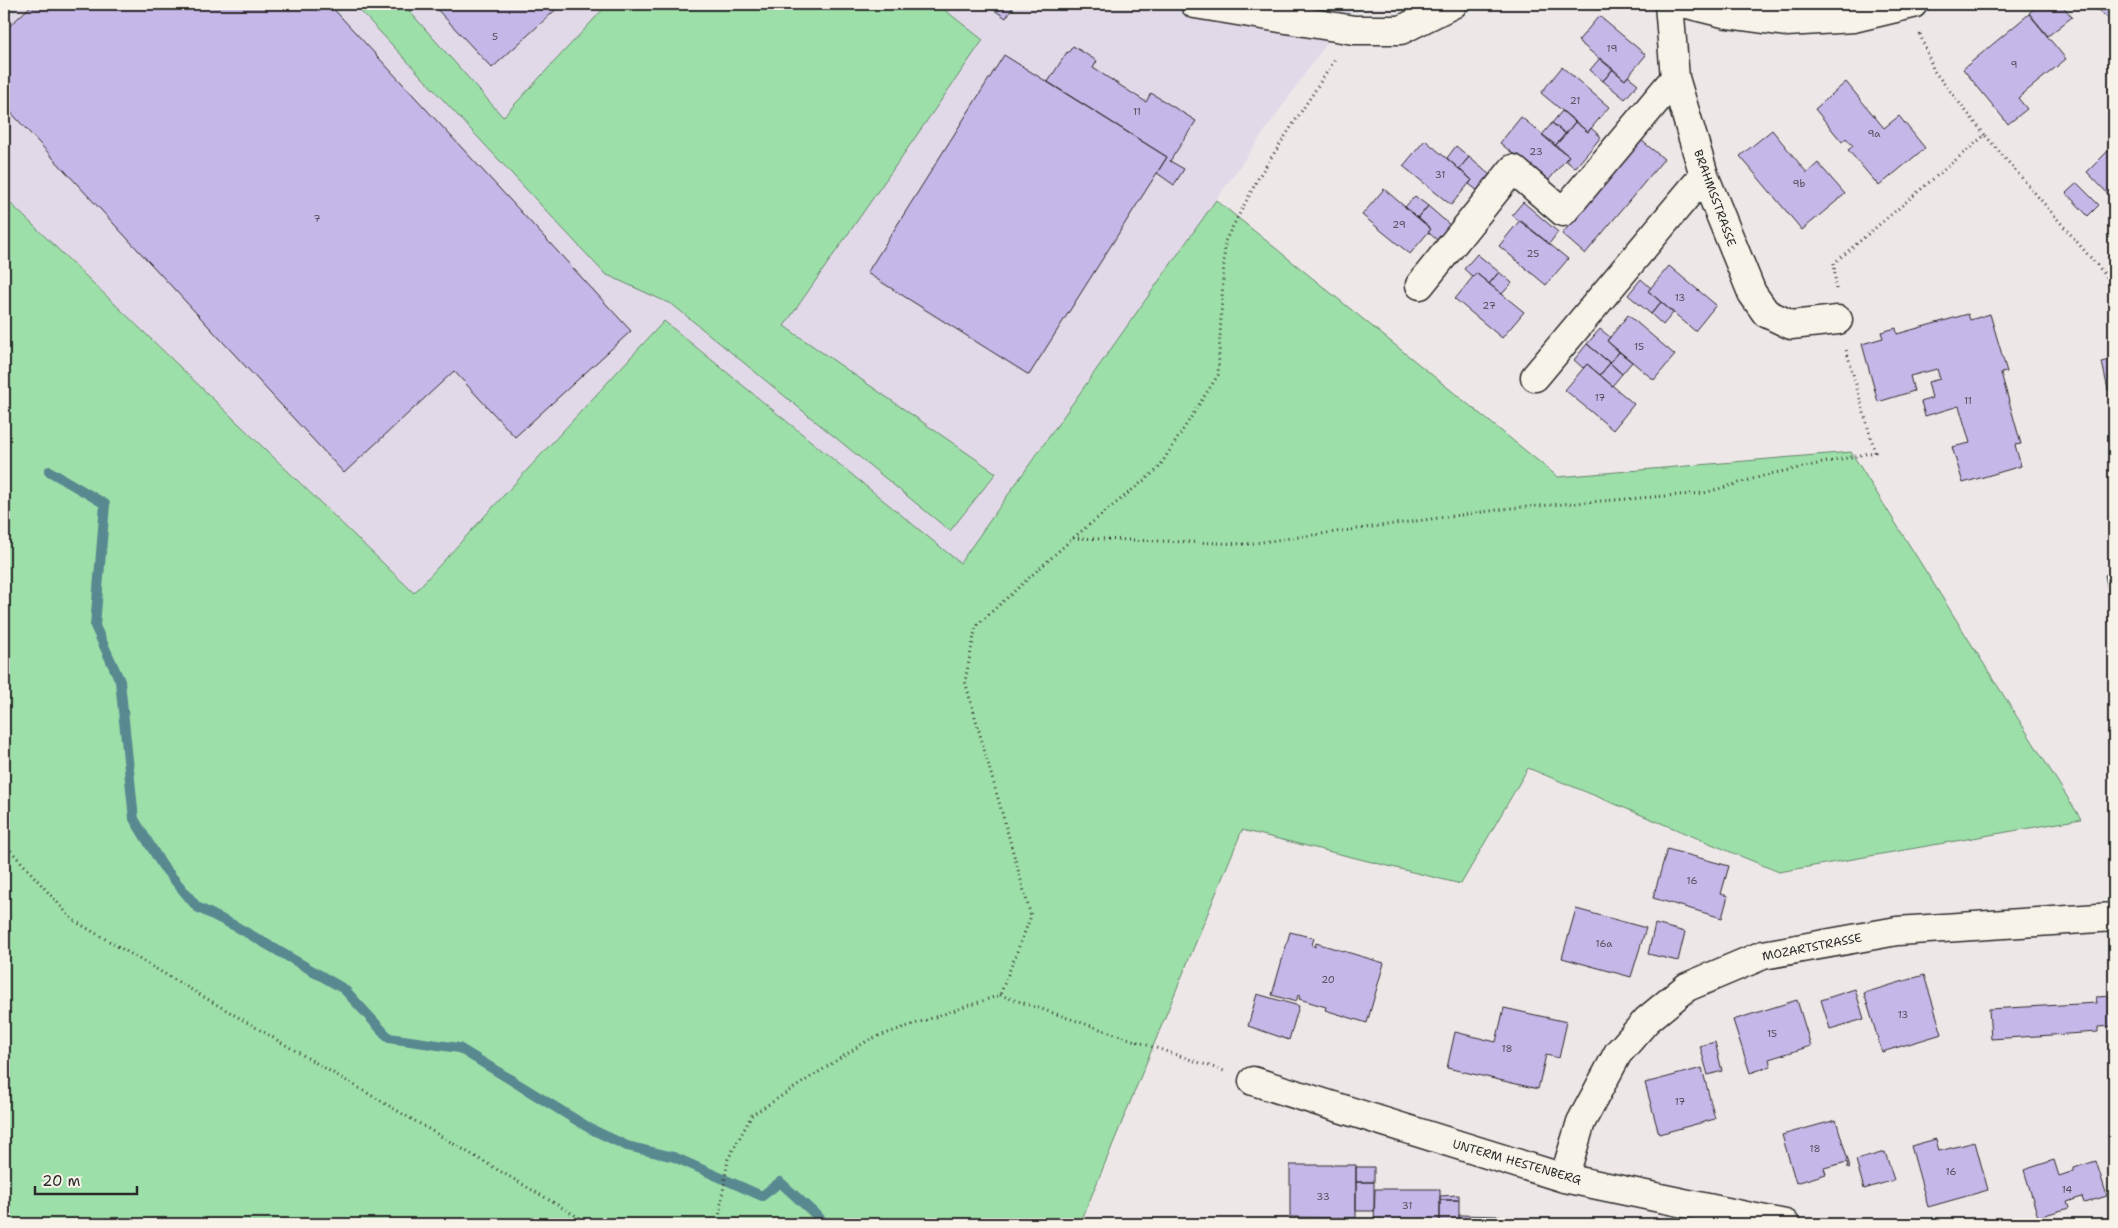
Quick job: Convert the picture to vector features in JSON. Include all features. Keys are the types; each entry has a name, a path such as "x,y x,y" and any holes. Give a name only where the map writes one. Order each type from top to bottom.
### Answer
{"street":[{"path":"1195,4 1354,30 1402,30 1453,4"},
{"name":"BRAHMSSTRASSE","path":"1669,4 1676,78 1704,175 1752,293 1766,313 1791,325 1838,320"},
{"path":"1687,4 1727,14 1786,22 1854,18 1911,5"},
{"path":"1420,284 1513,169 1563,212 1676,78"},
{"path":"1535,377 1704,175"},
{"name":"MOZARTSTRASSE","path":"1564,1178 1581,1122 1618,1053 1647,1020 1687,987 1763,956 1897,931 2114,917"},
{"name":"UNTERM HESTENBERG","path":"1253,1081 1564,1178 1785,1224"}],"path":[{"path":"1911,5 1934,70 1985,135 2114,286"},
{"path":"1000,995 1031,916 965,681 976,626 1073,538 1158,469 1218,375 1225,241 1260,175 1354,30"},
{"path":"1073,538 1247,544 1512,508 1704,493 1770,474 1875,452 1838,320 1834,262 1985,135"},
{"path":"4,843 74,920 590,1224"},
{"path":"718,1224 728,1159 752,1115 870,1038 1000,995 1253,1081"}],"shaded area":[{"path":"4,4 1371,4 1348,13 960,563 664,321 414,593 4,197"}],"green space":[{"path":"354,4 403,4 503,117 608,4 937,4 983,40 784,326 996,473 950,531 673,305 605,274"},
{"path":"4,197 414,593 664,321 960,563 1216,200 1558,477 1851,452 2081,819 1779,872 1528,768 1461,884 1242,830 1080,1224 4,1224"}],"building":[{"path":"33,4 329,4 631,331 515,437 454,371 344,473 4,105 4,31"},
{"path":"432,4 562,4 492,68"},
{"path":"985,4 1015,4 1006,18"},
{"path":"2039,4 2061,4 2072,17 2048,36 2029,13"},
{"path":"2103,4 2114,4 2114,23 2098,10"},
{"path":"2029,14 2066,59 2018,98 2027,109 2008,124 1963,69"},
{"path":"1599,16 1646,55 1625,80 1578,41"},
{"path":"1073,46 1097,61 1093,68 1146,102 1151,93 1196,121 1170,161 1184,169 1174,185 1157,173 1167,157 1048,82 1067,52"},
{"path":"1004,55 1167,157 1029,375 867,273"},
{"path":"1600,58 1613,69 1603,81 1590,70"},
{"path":"1562,67 1609,107 1588,132 1541,93"},
{"path":"1613,69 1625,80 1628,76 1638,84 1625,99 1603,81"},
{"path":"1846,82 1884,128 1899,116 1925,148 1879,186 1848,150 1853,146 1846,138 1842,142 1815,109"},
{"path":"1562,111 1575,122 1566,134 1552,123"},
{"path":"1521,117 1569,156 1547,182 1500,143"},
{"path":"1575,122 1588,132 1591,128 1601,137 1575,168 1565,160 1569,156 1555,146"},
{"path":"1552,123 1566,134 1555,146 1542,135"},
{"path":"1772,130 1807,173 1818,163 1845,194 1802,230 1740,156"},
{"path":"1425,140 1472,180 1451,205 1403,166"},
{"path":"1641,140 1664,159 1585,254 1562,234"},
{"path":"2114,145 2114,200 2087,172"},
{"path":"1456,146 1469,157 1459,169 1447,158"},
{"path":"1469,157 1491,176 1478,191 1469,184 1472,180 1459,169"},
{"path":"2077,183 2099,205 2088,216 2066,193"},
{"path":"1384,189 1431,229 1410,254 1362,215"},
{"path":"1415,196 1428,206 1418,218 1405,207"},
{"path":"1523,202 1558,232 1549,244 1512,215"},
{"path":"1428,206 1450,225 1437,240 1428,232 1431,229 1418,218"},
{"path":"1520,220 1568,259 1546,285 1499,246"},
{"path":"1477,254 1499,272 1489,284 1476,273 1473,277 1464,269"},
{"path":"1669,266 1716,305 1695,331 1648,291"},
{"path":"1499,272 1512,283 1502,294 1489,284"},
{"path":"1476,273 1524,312 1502,338 1455,299"},
{"path":"1641,279 1651,288 1648,291 1661,302 1651,314 1628,295"},
{"path":"1661,302 1673,313 1663,325 1651,314"},
{"path":"1968,314 1970,320 1990,314 2007,372 2001,373 2021,444 2015,445 2021,466 1963,483 1952,447 1970,443 1959,406 1925,416 1921,402 1932,398 1928,382 1940,379 1937,369 1910,376 1914,391 1878,402 1862,344 1883,338 1881,332 1896,328 1897,334"},
{"path":"1628,315 1675,355 1654,380 1607,341"},
{"path":"1600,329 1610,337 1607,341 1619,352 1610,363 1587,344"},
{"path":"1587,344 1610,363 1600,375 1587,364 1583,368 1574,360"},
{"path":"1619,352 1632,362 1622,374 1610,363"},
{"path":"2114,359 2114,388 2108,390 2102,362"},
{"path":"1610,363 1622,374 1612,386 1600,375"},
{"path":"1587,364 1634,404 1613,430 1565,390"},
{"path":"2114,573 2114,589 2108,591 2105,575"},
{"path":"1667,849 1729,866 1721,894 1728,896 1722,918 1653,898"},
{"path":"1576,909 1646,928 1631,977 1562,958"},
{"path":"1655,924 1685,932 1678,961 1648,954"},
{"path":"1290,932 1314,938 1312,945 1315,947 1316,943 1384,963 1367,1023 1325,1010 1326,1007 1299,999 1300,996 1298,995 1296,1002 1272,995"},
{"path":"1924,975 1942,1034 1882,1052 1864,993"},
{"path":"1855,989 1864,1019 1830,1029 1821,1000"},
{"path":"1257,994 1299,1006 1289,1040 1248,1026"},
{"path":"2114,996 2114,1026 2098,1027 2098,1032 1991,1039 1989,1009 2097,1003 2096,997"},
{"path":"1797,1000 1811,1046 1769,1059 1771,1066 1750,1073 1733,1020"},
{"path":"1504,1008 1567,1022 1559,1058 1546,1055 1538,1089 1447,1068 1455,1032 1496,1042"},
{"path":"1715,1042 1722,1071 1708,1075 1700,1046"},
{"path":"1702,1068 1715,1119 1659,1134 1645,1083"},
{"path":"1836,1120 1850,1167 1848,1168 1847,1162 1824,1168 1826,1174 1796,1183 1782,1135"},
{"path":"1936,1139 1939,1151 1975,1142 1988,1190 1928,1207 1911,1146"},
{"path":"1885,1152 1894,1180 1864,1189 1856,1160"},
{"path":"2054,1160 2059,1176 2074,1171 2074,1168 2096,1161 2107,1196 2084,1203 2082,1197 2067,1202 2069,1208 2038,1217 2024,1170"},
{"path":"1290,1165 1356,1165 1356,1218 1290,1217"},
{"path":"1356,1167 1374,1167 1374,1182 1356,1182"},
{"path":"1356,1182 1374,1182 1374,1211 1356,1211"},
{"path":"1375,1189 1440,1189 1440,1224 1374,1224"},
{"path":"1459,1195 1459,1200 1440,1200 1440,1196"},
{"path":"1440,1200 1459,1200 1459,1224 1440,1224"},
{"path":"1459,1215 1501,1216 1501,1224 1459,1224"},
{"path":"1501,1221 1543,1221 1543,1224 1501,1224"}],"waterway":[{"path":"49,471 105,504 95,626 120,681 134,819 162,865 197,907 237,927 344,989 389,1038 459,1048 591,1129 627,1146 674,1157 762,1196 780,1182 826,1224"}]}
